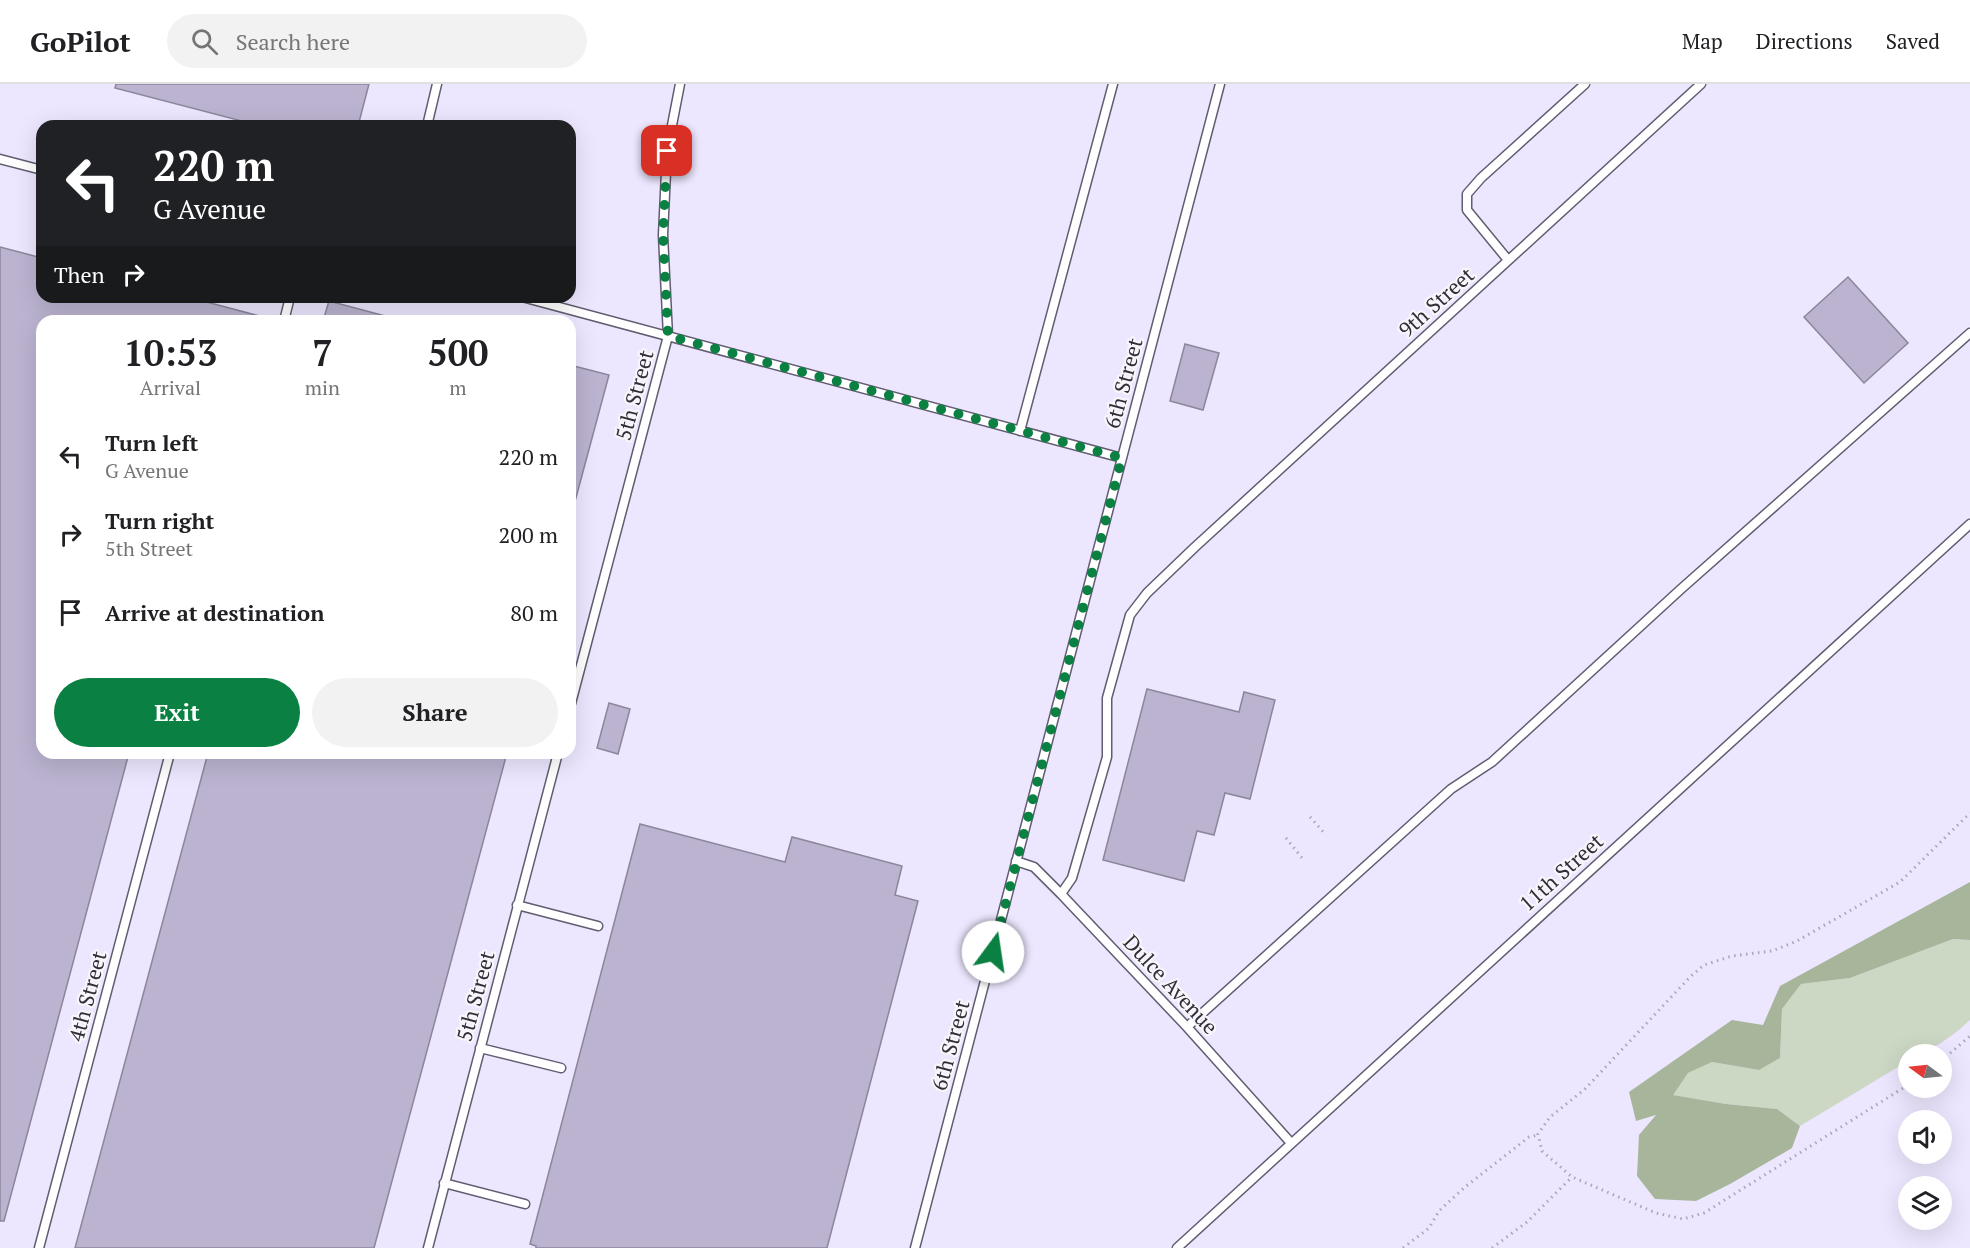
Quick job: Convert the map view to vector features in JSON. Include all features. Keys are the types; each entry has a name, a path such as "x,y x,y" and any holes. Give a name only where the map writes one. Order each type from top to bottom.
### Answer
{"lane":[{"path":"428,120 437,84"},
{"name":"5th Street","path":"576,684 668,336 663,235 667,151 680,84"},
{"path":"1020,431 1113,84"},
{"name":"6th Street","path":"915,1248 1220,84"},
{"path":"1508,261 1467,210 1467,194 1481,178 1585,84"},
{"name":"9th Street","path":"1061,894 1072,878 1107,757 1107,698 1130,615 1147,593 1701,84"},
{"path":"0,159 36,168"},
{"path":"544,303 1122,458"},
{"path":"1187,1027 1451,789 1492,762 1681,589 1970,333"},
{"name":"11th Street","path":"1177,1248 1970,524"},
{"name":"4th Street","path":"39,1248 168,759"},
{"name":"5th Street","path":"428,1248 556,759"},
{"name":"Dulce Avenue","path":"1017,861 1035,867 1187,1027 1291,1143"},
{"path":"518,905 598,926"},
{"path":"480,1048 561,1068"},
{"path":"444,1183 525,1204"}],"path":[{"path":"1403,1248 1429,1228 1439,1211 1465,1186 1528,1137 1538,1134 1550,1117 1585,1089 1704,965 1732,956 1772,951 1797,941 1900,882 1970,813"},
{"path":"1310,817 1326,835"},
{"path":"1286,838 1302,858"},
{"path":"1952,1052 1970,1036"},
{"path":"1538,1134 1542,1151 1572,1177 1656,1213 1683,1219 1704,1212 1898,1091"},
{"path":"1492,1248 1527,1222 1572,1177"}],"green space":[{"path":"1970,882 1970,940 1953,939 1850,978 1801,984 1782,1009 1780,1058 1759,1070 1712,1062 1688,1073 1673,1095 1726,1104 1777,1109 1800,1126 1792,1148 1730,1184 1696,1201 1655,1199 1637,1176 1639,1135 1656,1115 1636,1121 1629,1092 1732,1020 1763,1025 1780,986"},
{"path":"1953,939 1970,940 1970,1020 1939,1044 1898,1044 1898,1067 1800,1126 1777,1109 1672,1095 1688,1073 1712,1062 1759,1070 1780,1058 1782,1009 1801,984 1850,978"}],"building":[{"path":"116,84 369,84 360,120 238,120 115,88"},
{"path":"0,247 36,256 36,303 210,303 256,315 36,315 36,759 127,759 4,1221 0,1221"},
{"path":"1848,277 1908,343 1864,383 1804,317"},
{"path":"328,303 336,303 382,315 325,315"},
{"path":"1185,344 1219,353 1203,410 1170,401"},
{"path":"576,367 609,375 576,498"},
{"path":"1147,689 1239,712 1244,692 1275,700 1250,799 1225,793 1214,835 1197,831 1184,881 1103,860"},
{"path":"609,703 630,709 618,754 597,748"},
{"path":"206,759 505,759 374,1248 75,1248"},
{"path":"640,824 785,862 792,837 902,866 895,895 918,901 827,1248 536,1248 530,1244"}],"route":[{"path":"667,151 663,235 668,336 1122,458 993,952"}]}
